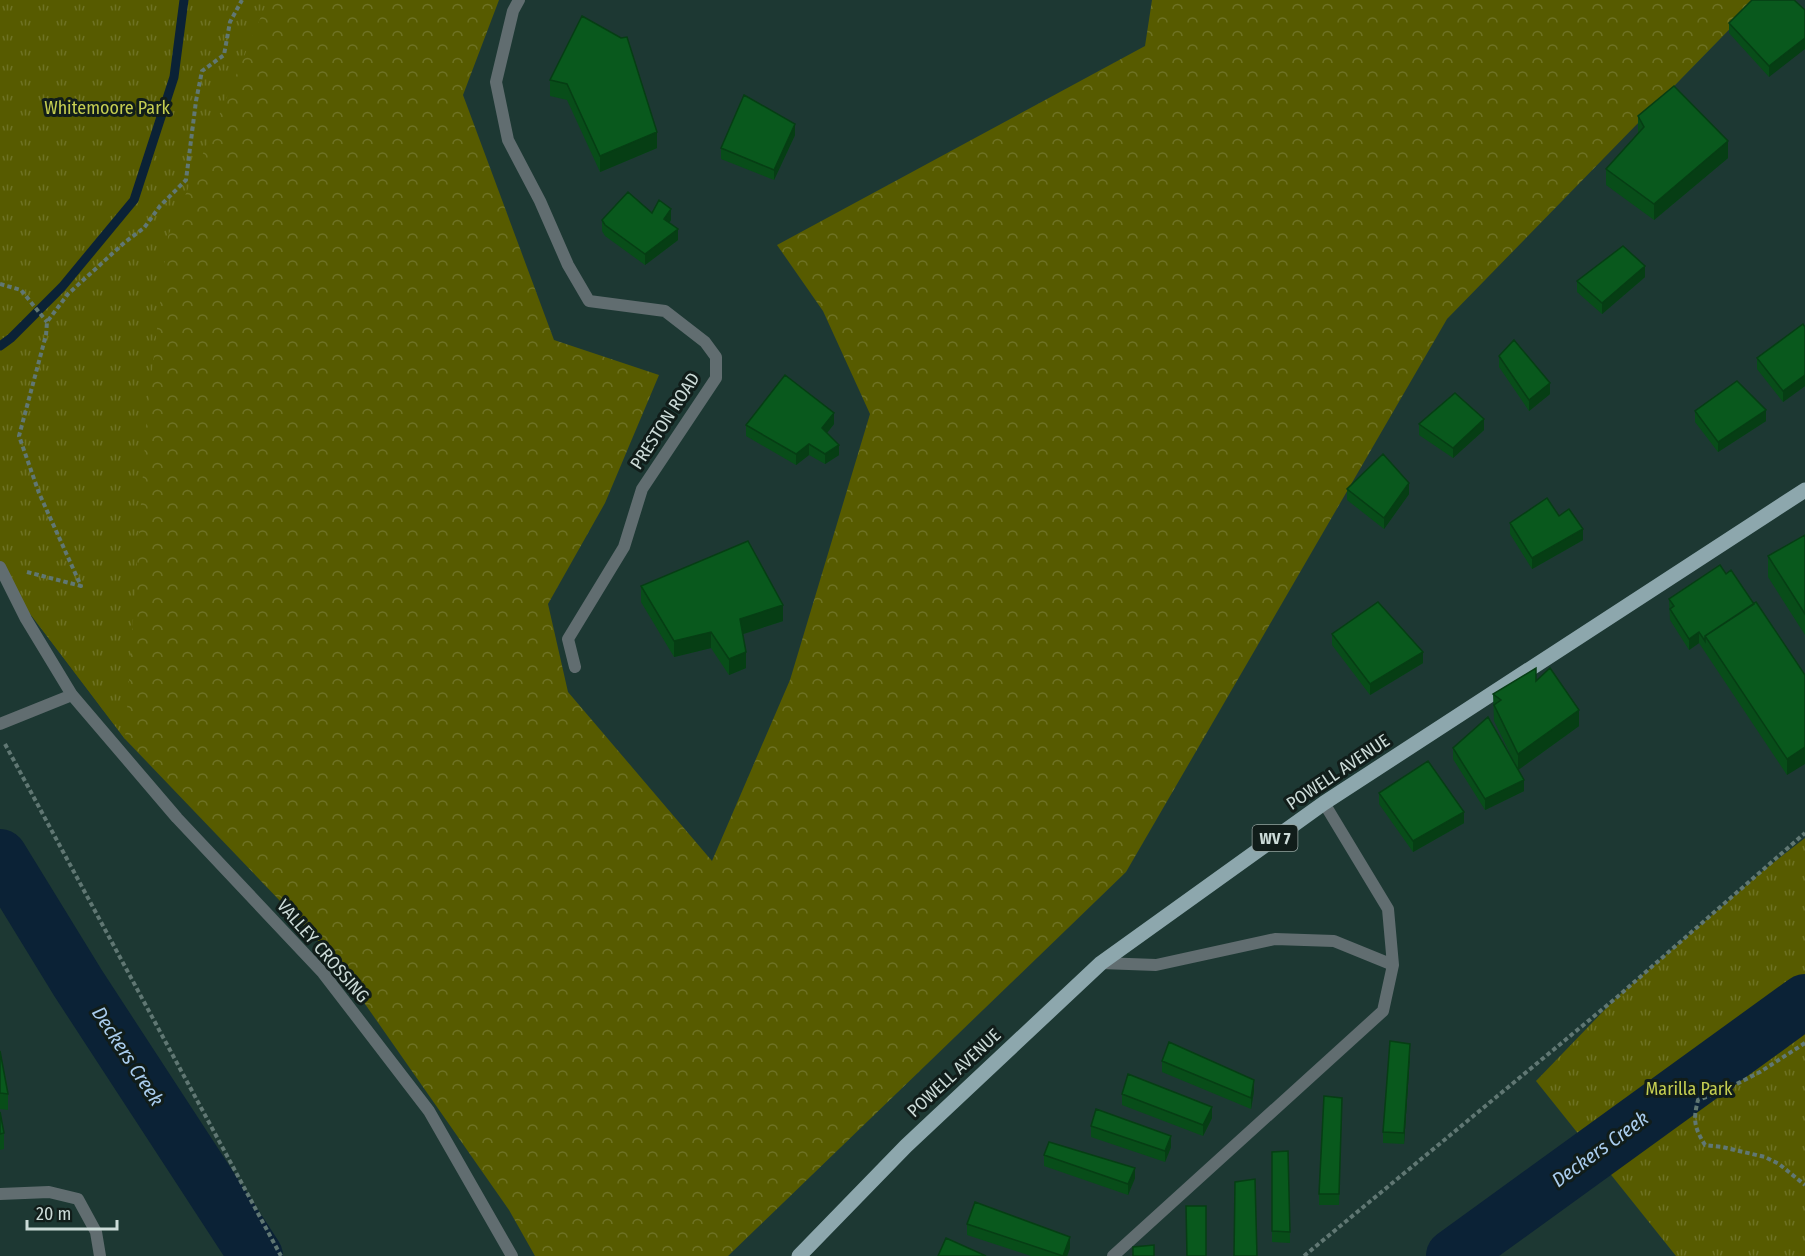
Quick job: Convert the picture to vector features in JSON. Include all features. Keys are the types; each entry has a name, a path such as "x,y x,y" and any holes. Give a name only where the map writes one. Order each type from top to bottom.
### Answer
{"main road":[{"name":"POWELL AVENUE","path":"799,1256 906,1146 1101,963 1324,803 1805,490"}],"street":[{"name":"PRESTON ROAD","path":"519,0 513,11 496,82 508,140 540,201 568,265 589,302 665,311 705,342 716,357 716,378 642,489 624,547 568,639 575,667"},
{"name":"VALLEY CROSSING","path":"0,567 26,619 72,695 177,818 323,973 429,1111 512,1256"},
{"path":"0,724 72,695"},
{"path":"1113,1256 1383,1011 1393,965 1388,909 1324,803"},
{"path":"1101,963 1156,965 1275,939 1334,941 1393,965"},
{"path":"0,1194 49,1192 78,1199 96,1232 100,1256"}],"path":[{"path":"23,571 81,586 39,493 19,436 41,356 47,322 68,294 124,242 144,228 160,206 186,180 202,71 224,55 230,22 242,0"},
{"path":"0,284 21,290 47,322"},
{"path":"0,735 281,1256"},
{"path":"1304,1256 1616,998 1805,833"},
{"path":"1805,1043 1760,1072 1725,1090 1698,1100 1694,1116 1697,1131 1705,1145 1765,1157 1779,1164 1805,1185"}],"green space":[{"path":"0,0 499,0 463,95 554,340 659,375 605,503 548,604 568,692 712,861 790,680 870,414 823,311 777,245 1145,46 1152,0 1758,0 1447,319 1126,872 728,1256 535,1256 509,1210 328,951 125,739 0,574"},
{"name":"Whitemoore Park","path":"0,0 268,0 168,236 147,414 125,739 0,574"},
{"name":"Marilla Park","path":"1805,838 1805,1256 1676,1256 1536,1081 1616,998 1764,870"}],"building":[{"path":"1752,0 1794,0 1805,10 1805,38 1769,66 1729,23"},
{"path":"582,16 621,38 627,37 657,132 600,156 567,84 550,80"},
{"path":"1674,86 1728,141 1654,204 1606,169 1644,127 1638,116"},
{"path":"744,95 795,124 774,170 721,148"},
{"path":"628,192 652,213 659,200 671,209 664,219 678,229 645,254 605,225 602,220"},
{"path":"1623,246 1645,266 1602,303 1577,281"},
{"path":"1803,324 1805,327 1805,375 1783,391 1757,358"},
{"path":"1514,340 1550,383 1529,400 1499,356"},
{"path":"785,375 834,413 822,428 839,445 825,454 809,444 796,454 746,425"},
{"path":"1737,381 1766,410 1718,442 1695,411"},
{"path":"1455,393 1484,419 1453,448 1419,424"},
{"path":"1383,454 1409,483 1384,518 1347,489"},
{"path":"1547,498 1559,516 1569,509 1583,529 1532,558 1510,523"},
{"path":"1805,535 1805,614 1768,556"},
{"path":"748,541 783,605 740,619 746,652 729,659 711,632 674,641 641,586"},
{"path":"1720,565 1726,574 1731,570 1754,604 1705,636 1705,641 1699,632 1689,639 1670,609 1674,606 1669,599"},
{"path":"1378,602 1423,652 1370,684 1332,634"},
{"path":"1756,602 1805,675 1805,747 1787,759 1705,636"},
{"path":"1536,668 1536,681 1550,668 1579,710 1518,754 1494,705 1501,700 1493,694"},
{"path":"1488,717 1524,780 1485,799 1453,748"},
{"path":"1428,761 1464,812 1413,841 1379,793"},
{"path":"1390,1041 1410,1044 1404,1133 1383,1132"},
{"path":"1169,1042 1254,1080 1251,1098 1162,1061"},
{"path":"0,1051 8,1094 0,1093"},
{"path":"1128,1074 1212,1107 1203,1125 1122,1094"},
{"path":"1324,1096 1342,1098 1339,1194 1319,1194"},
{"path":"1096,1109 1171,1136 1165,1151 1091,1126"},
{"path":"0,1112 4,1133 0,1134"},
{"path":"1049,1142 1135,1168 1128,1184 1044,1155"},
{"path":"1288,1151 1290,1232 1272,1231 1272,1152"},
{"path":"1255,1179 1257,1256 1234,1256 1235,1182"},
{"path":"975,1202 1070,1237 1063,1256 967,1224"},
{"path":"1186,1206 1206,1206 1206,1256 1187,1256"},
{"path":"946,1238 986,1256 938,1256"},
{"path":"1154,1245 1154,1256 1133,1256 1133,1247"}],"waterway":[{"path":"0,346 62,287 134,200 174,77 184,0"},
{"name":"Deckers Creek","path":"0,856 78,983 256,1256"},
{"name":"Deckers Creek","path":"1453,1256 1805,1001"}]}
